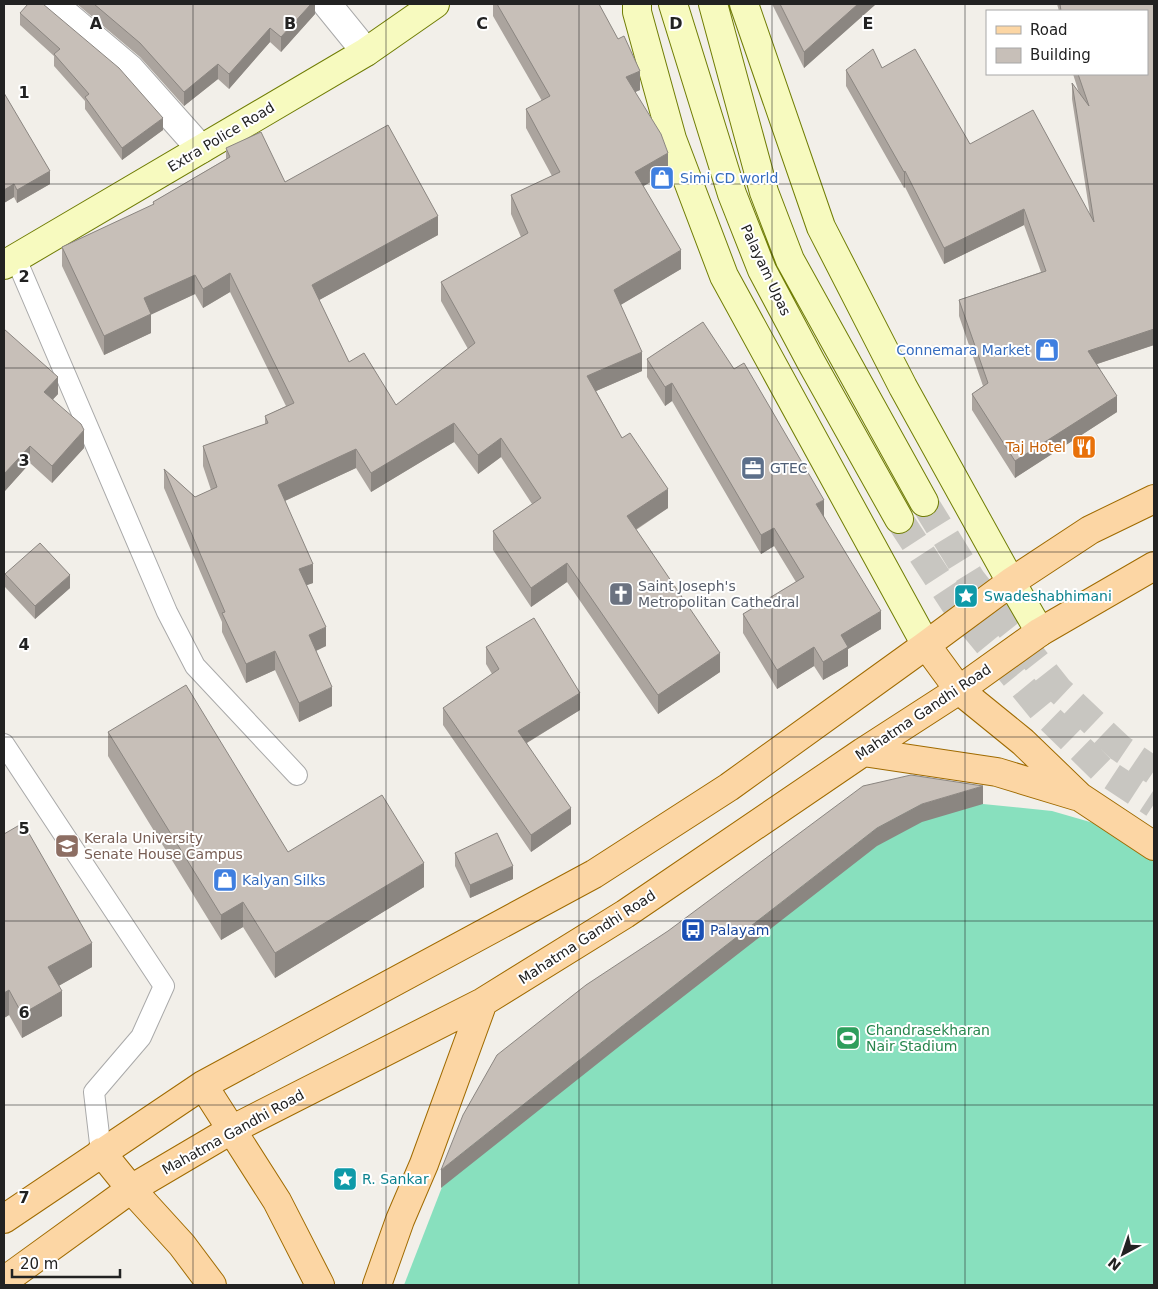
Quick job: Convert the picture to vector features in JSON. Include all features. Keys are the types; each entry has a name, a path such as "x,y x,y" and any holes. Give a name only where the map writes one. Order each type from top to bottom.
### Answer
{"main road":[{"name":"Extra Police Road","path":"10,262 366,52 435,4"},
{"path":"637,4 637,12 672,139 724,276 926,645 959,690 1023,742 1080,797 1154,846"},
{"name":"Palayam Upas","path":"673,4 732,194 762,270 899,519"},
{"name":"Palayam Upas","path":"713,4 764,192 790,260 924,502"},
{"path":"744,4 821,227 903,387 1010,582 1040,632"},
{"path":"4,1219 203,1085 594,874 729,787 1010,582 1090,530 1154,499"},
{"name":"Mahatma Gandhi Road","path":"4,1281 131,1189 231,1130 483,1002 625,914 862,752 959,690 1040,632 1154,566"},
{"path":"862,752 996,772 1080,797"},
{"path":"377,1285 400,1220 424,1164 483,1002"},
{"path":"203,1085 277,1201 320,1285"},
{"path":"101,1152 131,1189 182,1245 212,1285"}],"street":[{"path":"53,4 130,69 201,149"},
{"path":"327,4 366,52"}],"lane":[{"path":"10,262 167,612 195,666 297,776"},
{"path":"4,744 164,986 141,1036 94,1092 101,1152"}],"green space":[{"name":"Chandrasekharan Nair Stadium","path":"863,804 983,804 1052,811 1097,824 1154,861 1154,1285 404,1285 463,1133"}],"building":[{"path":"28,4 43,4 119,68 163,118 122,148 85,97 89,94 54,54 60,49 20,13"},
{"path":"94,4 311,4 281,37 270,28 229,74 218,64 184,92 140,43"},
{"path":"497,4 599,4 618,39 624,36 640,71 626,77 661,134 668,153 635,172 681,250 614,290 642,352 587,376 622,438 630,433 668,489 627,516 720,653 658,695 567,563 531,588 493,531 541,498 501,438 478,455 454,423 371,473 356,449 278,485 313,564 299,569 326,627 309,635 332,687 299,703 275,651 246,664 222,613 225,612 164,469 195,497 217,487 203,446 268,423 265,416 294,403 230,273 203,289 195,275 144,298 151,314 104,336 62,247 154,204 153,202 230,157 226,148 261,132 285,182 388,125 438,216 312,285 349,362 364,353 396,405 475,343 441,282 528,233 511,195 560,172 526,109 550,96"},
{"path":"780,4 858,4 804,52"},
{"path":"1060,4 1154,4 1154,329 1088,351 1117,396 1015,461 972,394 988,383 959,300 1046,271 1024,209 944,248 905,171 846,70 873,49 882,68 915,49 970,144 1033,110 1094,222 1072,83 1089,106 1078,75 1148,75 1148,10 1061,10"},
{"path":"4,93 50,171 17,190 14,184 4,190"},
{"path":"703,322 734,369 744,363 824,500 816,504 881,611 841,635 848,647 823,662 814,647 777,670 743,614 804,577 774,528 761,535 672,383 665,387 647,359"},
{"path":"4,329 58,377 44,392 81,424 84,430 52,466 30,446 4,474"},
{"path":"40,543 70,575 35,606 5,574"},
{"path":"534,618 580,693 518,731 571,808 531,835 443,708 499,669 486,647"},
{"path":"186,685 288,852 382,795 424,863 275,953 243,902 221,915 108,732"},
{"path":"911,775 983,786 922,804 877,828 441,1170 463,1115 497,1055 586,985 668,931 863,786"},
{"path":"23,823 92,943 48,967 62,991 22,1014 9,990 4,993 4,834"},
{"path":"497,833 513,866 470,885 455,853"}],"tunnel":[{"path":"924,502 972,580 1059,690 1120,748 1154,771"},
{"path":"899,519 954,603 1046,715 1102,770 1154,804"}],"place":[{"name":"Simi CD world","path":"662,178"},
{"name":"Connemara Market","path":"1047,350"},
{"name":"Taj Hotel","path":"1084,447"},
{"name":"GTEC","path":"753,468"},
{"name":"Saint Joseph's Metropolitan Cathedral","path":"621,594"},
{"name":"Swadeshabhimani","path":"966,596"},
{"name":"Kerala University Senate House Campus","path":"67,846"},
{"name":"Kalyan Silks","path":"225,880"},
{"name":"Palayam","path":"693,930"},
{"name":"Chandrasekharan Nair Stadium","path":"848,1038"},
{"name":"R. Sankar","path":"345,1179"}]}
